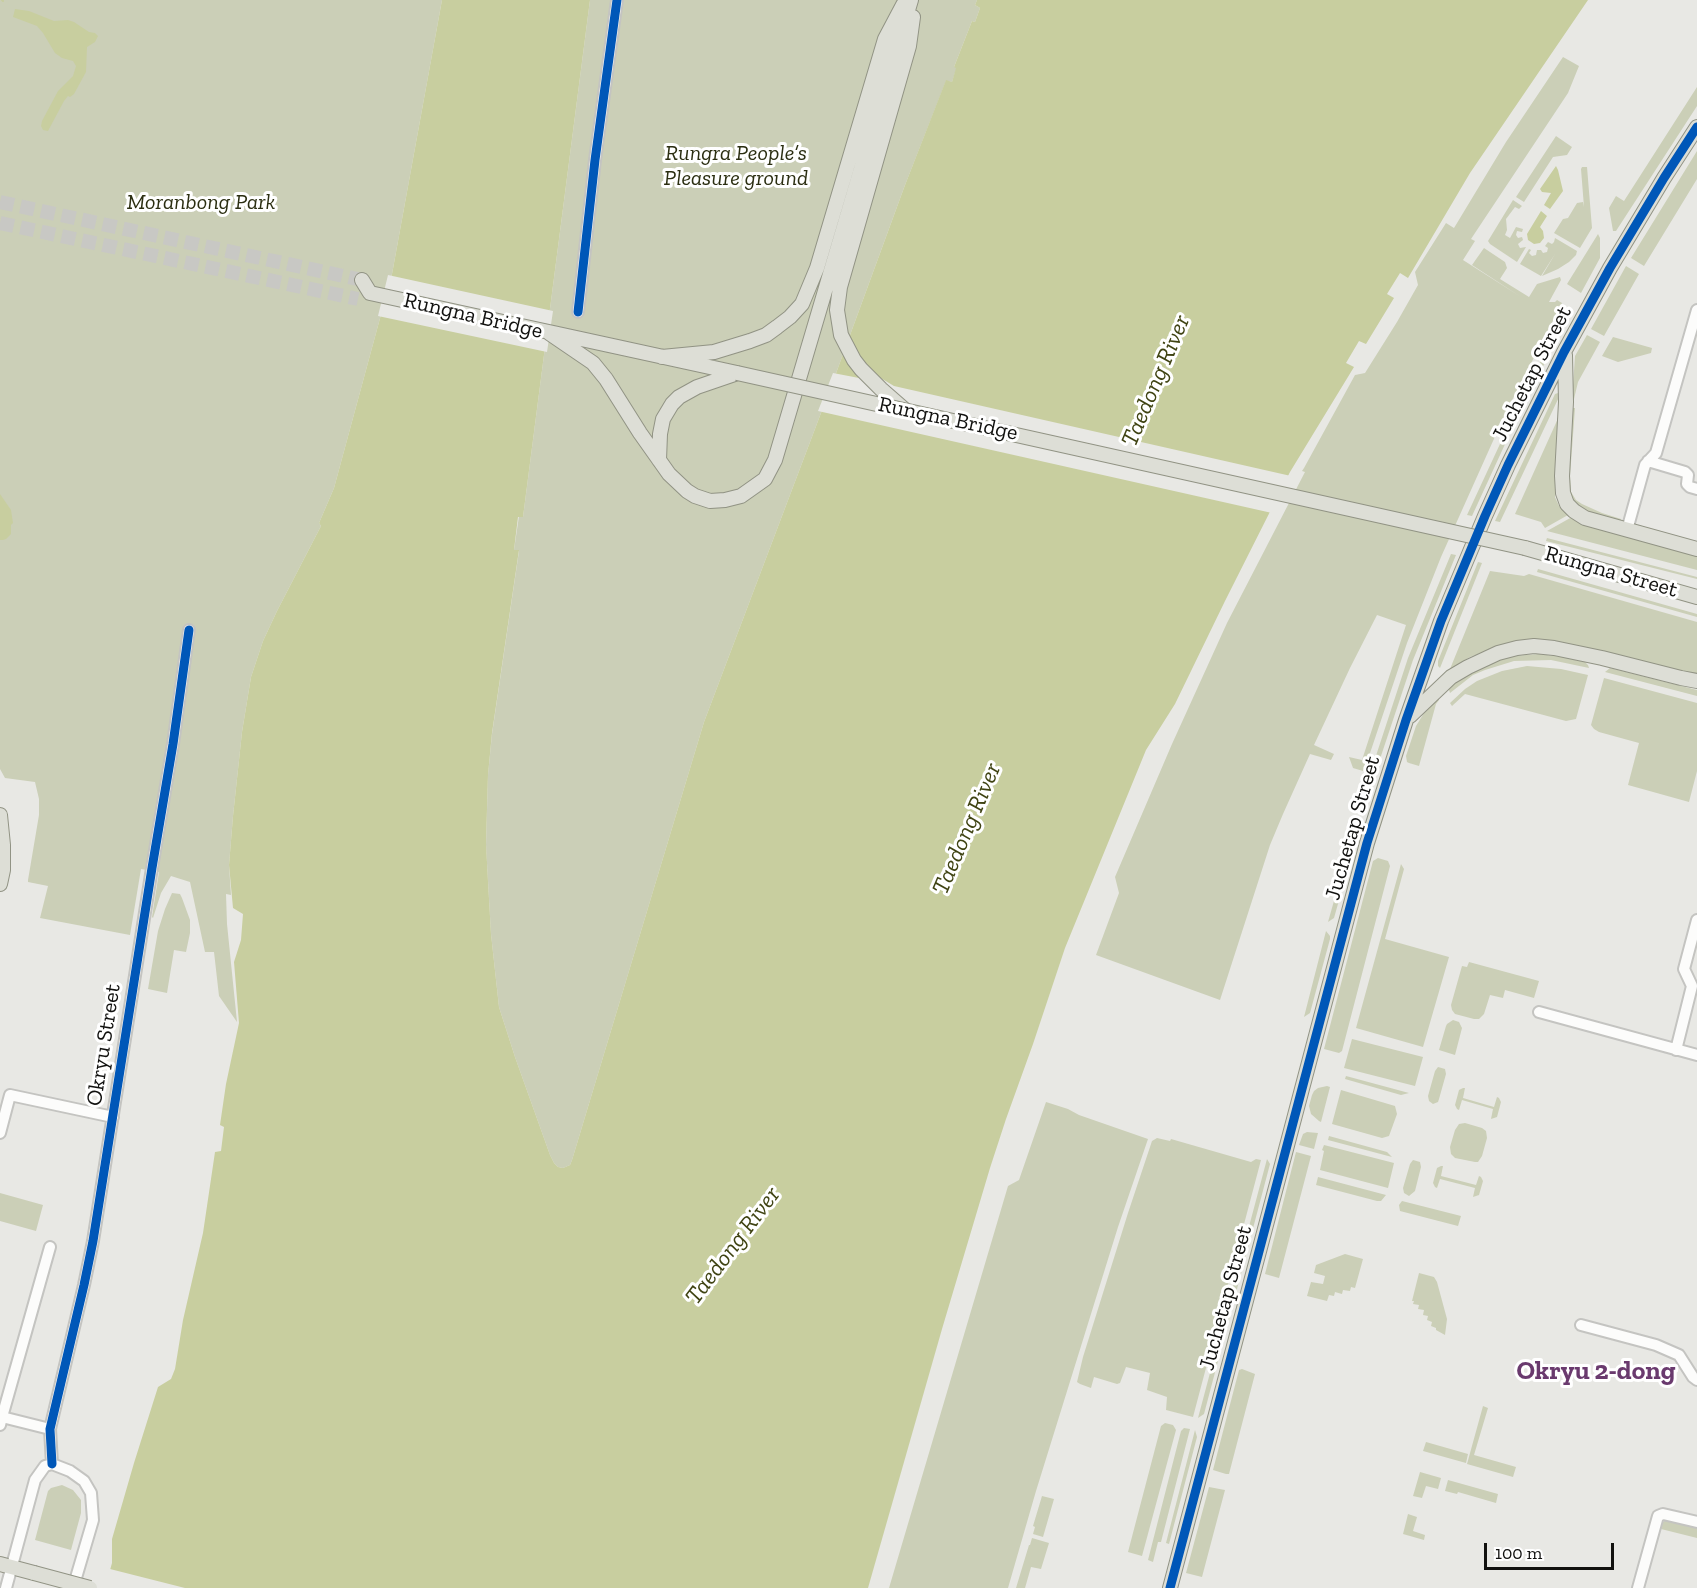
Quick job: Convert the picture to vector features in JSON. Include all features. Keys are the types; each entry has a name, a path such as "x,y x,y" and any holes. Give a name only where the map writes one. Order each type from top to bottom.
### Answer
{"main road":[{"path":"662,357 714,352 766,335 790,317 802,304 817,268 885,39 905,0"},
{"path":"905,410 861,369 844,341 838,322 838,299 909,46 913,0"},
{"path":"549,333 577,351 600,372 675,482 687,491 710,501 725,500 741,496 765,479 775,460 913,0"},
{"name":"Juchetap Street","path":"1170,1588 1367,843 1406,720 1441,621 1508,465 1564,352 1610,268 1697,128"},
{"name":"Rungna Bridge","path":"362,280 364,296 737,373 1525,548"},
{"path":"1564,352 1566,393 1563,493 1567,504 1585,518 1697,549"},
{"path":"659,460 663,419 672,404 679,397 697,387 737,373"},
{"name":"Rungna Street","path":"1525,548 1697,597"},
{"path":"1406,720 1451,677 1498,652 1517,648 1534,646 1554,648 1697,681"},
{"path":"1428,661 1433,672 1441,677 1451,677"},
{"path":"0,815 3,870 0,884"},
{"path":"6,1565 90,1588"}],"street":[{"path":"578,312 595,160 617,0"},
{"path":"1627,530 1645,465 1656,453 1697,310"},
{"path":"1648,461 1685,472 1688,475 1687,484 1697,489"},
{"name":"Okryu Street","path":"52,1464 50,1429 93,1241 173,744 189,630"},
{"path":"1676,1050 1694,987 1684,969 1697,920"},
{"path":"1539,1012 1697,1055"},
{"path":"0,1133 5,1092 112,1117"},
{"path":"50,1247 1,1421 50,1429"},
{"path":"1581,1325 1656,1345 1679,1355 1697,1380"},
{"path":"6,1588 6,1565 35,1480 45,1466 52,1464 70,1471 84,1481 91,1493 93,1520 73,1588"},
{"path":"1638,1588 1658,1516 1663,1514 1697,1522"}],"green space":[{"name":"Moranbong Park","path":"0,0 442,0 392,274 334,488 319,523 321,526 263,641 251,677 242,732 233,816 229,865 231,895 226,894 237,1022 219,996 214,952 205,952 190,882 171,876 161,893 153,918 159,872 141,869 130,935 40,918 48,886 28,882 39,815 39,799 35,782 5,778 0,769"},
{"name":"Rungra People’s Pleasure ground","path":"590,0 977,0 975,5 980,8 975,22 972,21 954,67 957,67 952,82 946,81 905,185 704,722 572,1160 570,1165 563,1168 554,1163 550,1155 499,1007 491,934 486,845 492,734 519,551 514,550 519,516 523,517"},
{"path":"1563,57 1579,66 1568,93 1471,239 1475,241 1463,260 1521,297 1472,265 1484,248 1505,262 1507,268 1500,279 1529,297 1537,284 1560,277 1561,280 1549,302 1557,300 1562,303 1506,412 1441,557 1407,643 1365,768 1363,771 1353,768 1349,757 1362,760 1406,625 1377,615 1314,745 1334,754 1331,760 1310,754 1270,845 1220,1000 1096,955 1119,893 1115,877 1227,623 1305,472 1302,471 1355,375 1365,373 1397,322 1418,285 1415,272 1446,223 1454,228 1506,142"},
{"path":"1697,87 1697,106 1616,231 1613,231 1609,208 1616,196 1624,201"},
{"path":"1556,136 1572,147 1567,155 1553,157 1524,202 1516,197"},
{"path":"1697,151 1697,179 1644,266 1631,258"},
{"path":"1582,167 1587,167 1592,228 1580,248 1554,233 1563,219 1568,218 1577,203 1583,202 1584,207"},
{"path":"1513,200 1522,206 1519,209 1515,207 1506,219 1505,235 1510,238 1516,227 1523,229 1522,232 1517,231 1516,235 1518,238 1522,237 1523,240 1518,244 1520,248 1526,247 1517,262 1488,241"},
{"path":"1598,234 1600,258 1581,293 1567,284"},
{"path":"1555,238 1577,251 1569,262 1542,276 1555,254 1541,276 1520,264 1529,249 1532,256 1536,255 1537,250 1547,252 1548,248 1545,246 1548,242 1552,244"},
{"path":"1626,266 1639,274 1604,336 1591,329"},
{"path":"1561,321 1565,324 1523,405 1472,516 1467,515 1519,403"},
{"path":"1587,335 1600,342 1578,382 1572,400 1575,356"},
{"path":"1613,337 1652,348 1651,353 1618,362 1602,356"},
{"path":"1555,394 1560,395 1500,522 1495,521"},
{"path":"1571,408 1575,408 1571,492 1582,504 1621,519 1620,521 1587,512 1574,503 1565,488"},
{"path":"1560,414 1555,497 1559,506 1568,515 1545,528 1541,522 1515,514"},
{"path":"1572,517 1594,527 1697,555 1697,570 1547,531"},
{"path":"1547,538 1697,577 1697,579 1546,541"},
{"path":"1451,554 1456,555 1413,660 1377,768 1371,771 1408,658"},
{"path":"1478,562 1482,563 1440,668 1438,661"},
{"path":"1538,569 1697,614 1697,617 1537,572"},
{"path":"1490,571 1524,576 1529,574 1697,622 1697,677 1564,644 1496,647 1470,657 1450,669"},
{"path":"1539,654 1585,662 1589,668 1551,660 1514,661 1473,675 1450,693 1449,686 1482,665 1513,656"},
{"path":"1527,666 1561,669 1588,675 1576,719 1566,721 1465,694 1452,706 1450,703 1477,681 1502,671"},
{"path":"1610,668 1697,690 1697,696 1605,672"},
{"path":"1604,678 1697,703 1697,771 1689,802 1628,785 1639,743 1599,732 1591,725"},
{"path":"1439,695 1419,766 1409,763 1406,756 1416,726 1429,705"},
{"path":"1353,834 1356,840 1334,918 1328,922"},
{"path":"1378,858 1388,861 1390,866 1342,1051 1339,1053 1324,1049 1373,861"},
{"path":"1401,864 1404,869 1385,939 1449,957 1423,1047 1356,1028"},
{"path":"172,893 180,894 182,898 190,920 190,933 186,952 174,950 167,993 148,989 158,931"},
{"path":"1326,931 1330,939 1310,1013 1304,1017"},
{"path":"1469,962 1539,981 1534,998 1505,990 1503,998 1490,995 1484,1014 1479,1019 1455,1014 1451,1005 1462,966 1467,967"},
{"path":"1453,1020 1459,1022 1462,1028 1455,1055 1439,1050 1446,1026"},
{"path":"1352,1039 1423,1057 1415,1086 1344,1068"},
{"path":"1438,1067 1445,1069 1446,1074 1438,1102 1433,1104 1429,1101 1428,1096"},
{"path":"1346,1076 1409,1093 1401,1095 1345,1079"},
{"path":"1330,1087 1321,1122 1311,1114 1309,1106 1314,1091"},
{"path":"1465,1088 1463,1098 1494,1107 1497,1097 1499,1098 1501,1102 1497,1117 1491,1119 1493,1109 1462,1100 1459,1110 1457,1109 1455,1105 1459,1090"},
{"path":"1341,1090 1395,1106 1397,1114 1389,1136 1382,1138 1332,1124"},
{"path":"1046,1102 1148,1139 1118,1227 1008,1588 889,1588 1008,1186 1019,1180"},
{"path":"1465,1123 1486,1131 1487,1138 1478,1162 1455,1158 1451,1154 1450,1147 1455,1130 1459,1124"},
{"path":"1318,1133 1314,1149 1299,1145 1303,1134"},
{"path":"1329,1136 1387,1152 1392,1157 1328,1140"},
{"path":"1157,1138 1170,1141 1171,1139 1251,1162 1256,1159 1261,1160 1193,1417 1166,1410 1167,1397 1147,1390 1150,1373 1126,1367 1120,1383 1117,1384 1094,1377 1091,1388 1077,1382 1128,1213 1152,1141"},
{"path":"1324,1145 1394,1163 1388,1188 1320,1170"},
{"path":"1296,1152 1311,1156 1279,1278 1265,1274"},
{"path":"1267,1159 1270,1164 1204,1414 1198,1418"},
{"path":"1413,1160 1420,1162 1421,1167 1415,1191 1409,1196 1404,1193 1403,1188"},
{"path":"1443,1166 1441,1176 1476,1185 1479,1176 1481,1177 1483,1181 1479,1195 1473,1197 1475,1188 1440,1179 1437,1188 1435,1187 1433,1183 1437,1168"},
{"path":"1318,1177 1386,1195 1381,1201 1377,1201 1316,1185"},
{"path":"0,1193 43,1205 36,1231 0,1221"},
{"path":"1402,1201 1461,1216 1458,1226 1400,1211 1399,1205"},
{"path":"1345,1254 1363,1259 1355,1288 1351,1287 1350,1291 1343,1290 1342,1294 1335,1292 1334,1296 1329,1295 1327,1301 1307,1296 1311,1282 1323,1284 1325,1276 1314,1273 1316,1265"},
{"path":"1419,1273 1434,1277 1437,1282 1447,1319 1445,1335 1431,1326 1432,1322 1427,1320 1428,1316 1423,1315 1424,1310 1418,1309 1419,1305 1413,1304"},
{"path":"1239,1370 1255,1374 1229,1474 1226,1474 1213,1470"},
{"path":"1483,1406 1488,1408 1474,1455 1516,1467 1513,1477 1467,1464"},
{"path":"1165,1423 1173,1425 1176,1430 1142,1556 1128,1552 1161,1426"},
{"path":"1184,1428 1190,1429 1161,1542 1158,1542 1153,1562 1148,1560 1181,1431"},
{"path":"1195,1430 1197,1437 1169,1544 1166,1543"},
{"path":"1426,1442 1468,1454 1466,1463 1423,1451"},
{"path":"1420,1472 1441,1478 1438,1489 1426,1486 1422,1498 1413,1496"},
{"path":"1448,1480 1498,1494 1496,1503 1458,1492 1457,1494 1445,1491"},
{"path":"62,1485 73,1490 81,1500 81,1513 71,1550 35,1540 48,1491"},
{"path":"1209,1487 1225,1490 1202,1577 1186,1573"},
{"path":"1042,1496 1054,1499 1043,1537 1033,1534 1035,1527 1033,1526"},
{"path":"1408,1514 1417,1517 1413,1531 1425,1535 1424,1540 1403,1534"},
{"path":"1668,1519 1697,1526 1697,1538 1661,1529 1663,1522"},
{"path":"1032,1538 1049,1543 1041,1569 1031,1567 1025,1588 1016,1588 1029,1545"}],"water":[{"name":"Taedong River","path":"442,0 590,0 523,517 518,517 514,550 519,550 492,733 486,844 491,934 499,1007 550,1155 558,1167 563,1168 570,1165 572,1160 704,722 905,185 946,80 952,82 956,68 954,67 972,21 975,22 980,8 975,5 977,0 1588,0 1470,173 1408,278 1400,273 1387,294 1394,298 1366,344 1359,341 1346,363 1354,367 1290,472 1175,704 1146,750 1065,948 1006,1119 942,1329 868,1588 105,1588 112,1563 112,1539 158,1387 171,1379 175,1369 183,1320 203,1233 215,1152 221,1151 224,1127 220,1125 239,1023 234,962 241,940 243,914 233,908 229,865 242,732 251,677 263,641 321,526 319,523 334,488 392,274"},
{"path":"15,9 29,11 54,21 68,20 98,36 95,42 87,47 86,72 74,94 68,96 64,101 48,131 43,130 42,121 58,91 73,76 76,66 73,61 55,53 37,26 13,17"},
{"path":"1556,166 1563,191 1550,209 1544,205 1551,193 1542,192 1540,189"},
{"path":"1541,211 1547,216 1540,227 1544,238 1540,243 1534,244 1528,240 1527,234"},
{"path":"0,494 11,510 13,523 11,534 3,540 0,540"}],"pier":[{"path":"388,275 553,311 547,352 378,316"},
{"path":"848,333 859,356 879,377 894,386 1291,476 1272,513 818,411 833,373 859,378 842,350"},
{"path":"108,1568 110,1569 185,1588 102,1588"}],"tunnel":[{"path":"0,202 362,280"},
{"path":"0,223 358,299"}],"cycle path":[{"path":"578,312 595,160 617,0"},
{"path":"1170,1588 1367,843 1406,720 1441,621 1508,465 1564,352 1610,268 1697,127"},
{"path":"52,1464 50,1429 93,1241 173,744 189,630"}],"district":[{"name":"Okryu 2-dong","path":"1596,1372"}]}
